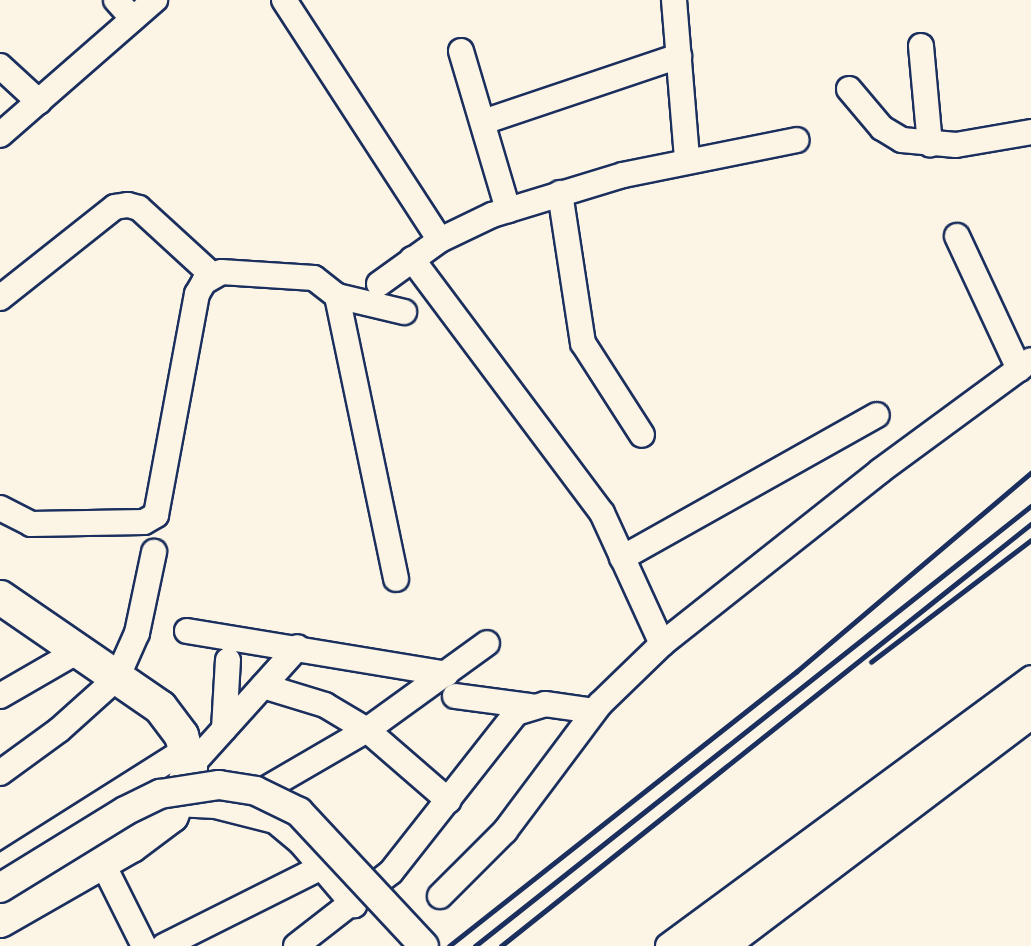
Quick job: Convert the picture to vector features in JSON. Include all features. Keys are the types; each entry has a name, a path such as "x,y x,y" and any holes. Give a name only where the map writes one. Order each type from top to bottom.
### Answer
{"main road":[{"path":"0,597 160,707 181,735 188,759 171,815 102,862 0,920"}],"street":[{"path":"116,0 134,19"},
{"path":"0,135 155,0"},
{"path":"284,0 440,240"},
{"path":"674,0 687,159"},
{"path":"921,46 930,145"},
{"path":"461,51 508,210"},
{"path":"483,122 678,56"},
{"path":"0,66 39,102"},
{"path":"849,89 882,128 902,140 930,145 1031,132"},
{"path":"379,284 440,240 508,210 560,193 687,159 797,140"},
{"path":"560,193 583,343 642,435"},
{"path":"0,298 115,207 128,205 139,208 212,275 314,278 337,296 404,312"},
{"path":"440,896 505,831 594,711 662,644 880,471 1025,364 957,236"},
{"path":"412,259 571,465 602,513 662,644"},
{"path":"0,508 31,524 144,522 156,515 197,294 212,275"},
{"path":"337,296 396,579"},
{"path":"622,558 877,415"},
{"path":"0,773 59,730 117,678 137,633 154,552"},
{"path":"187,631 298,647 446,674"},
{"path":"231,809 367,730 487,643"},
{"path":"0,867 188,759 224,729 298,647"},
{"path":"0,696 78,651"},
{"path":"224,729 228,660"},
{"path":"668,946 1031,678"},
{"path":"263,686 295,693 367,730 448,801"},
{"path":"454,696 530,706 594,711"},
{"path":"701,946 1031,698"},
{"path":"296,946 354,905 392,872 516,713 530,706"},
{"path":"728,946 1031,717"},
{"path":"0,888 125,811 160,794 219,785 256,791 299,812 424,946"},
{"path":"175,804 231,809 275,821 322,867 354,905"},
{"path":"102,862 144,946"},
{"path":"164,946 322,867"}],"railway":[{"path":"449,946 796,672 1031,473"},
{"path":"475,946 1031,506"},
{"path":"501,946 1031,524"},
{"path":"871,662 1031,540"}]}
